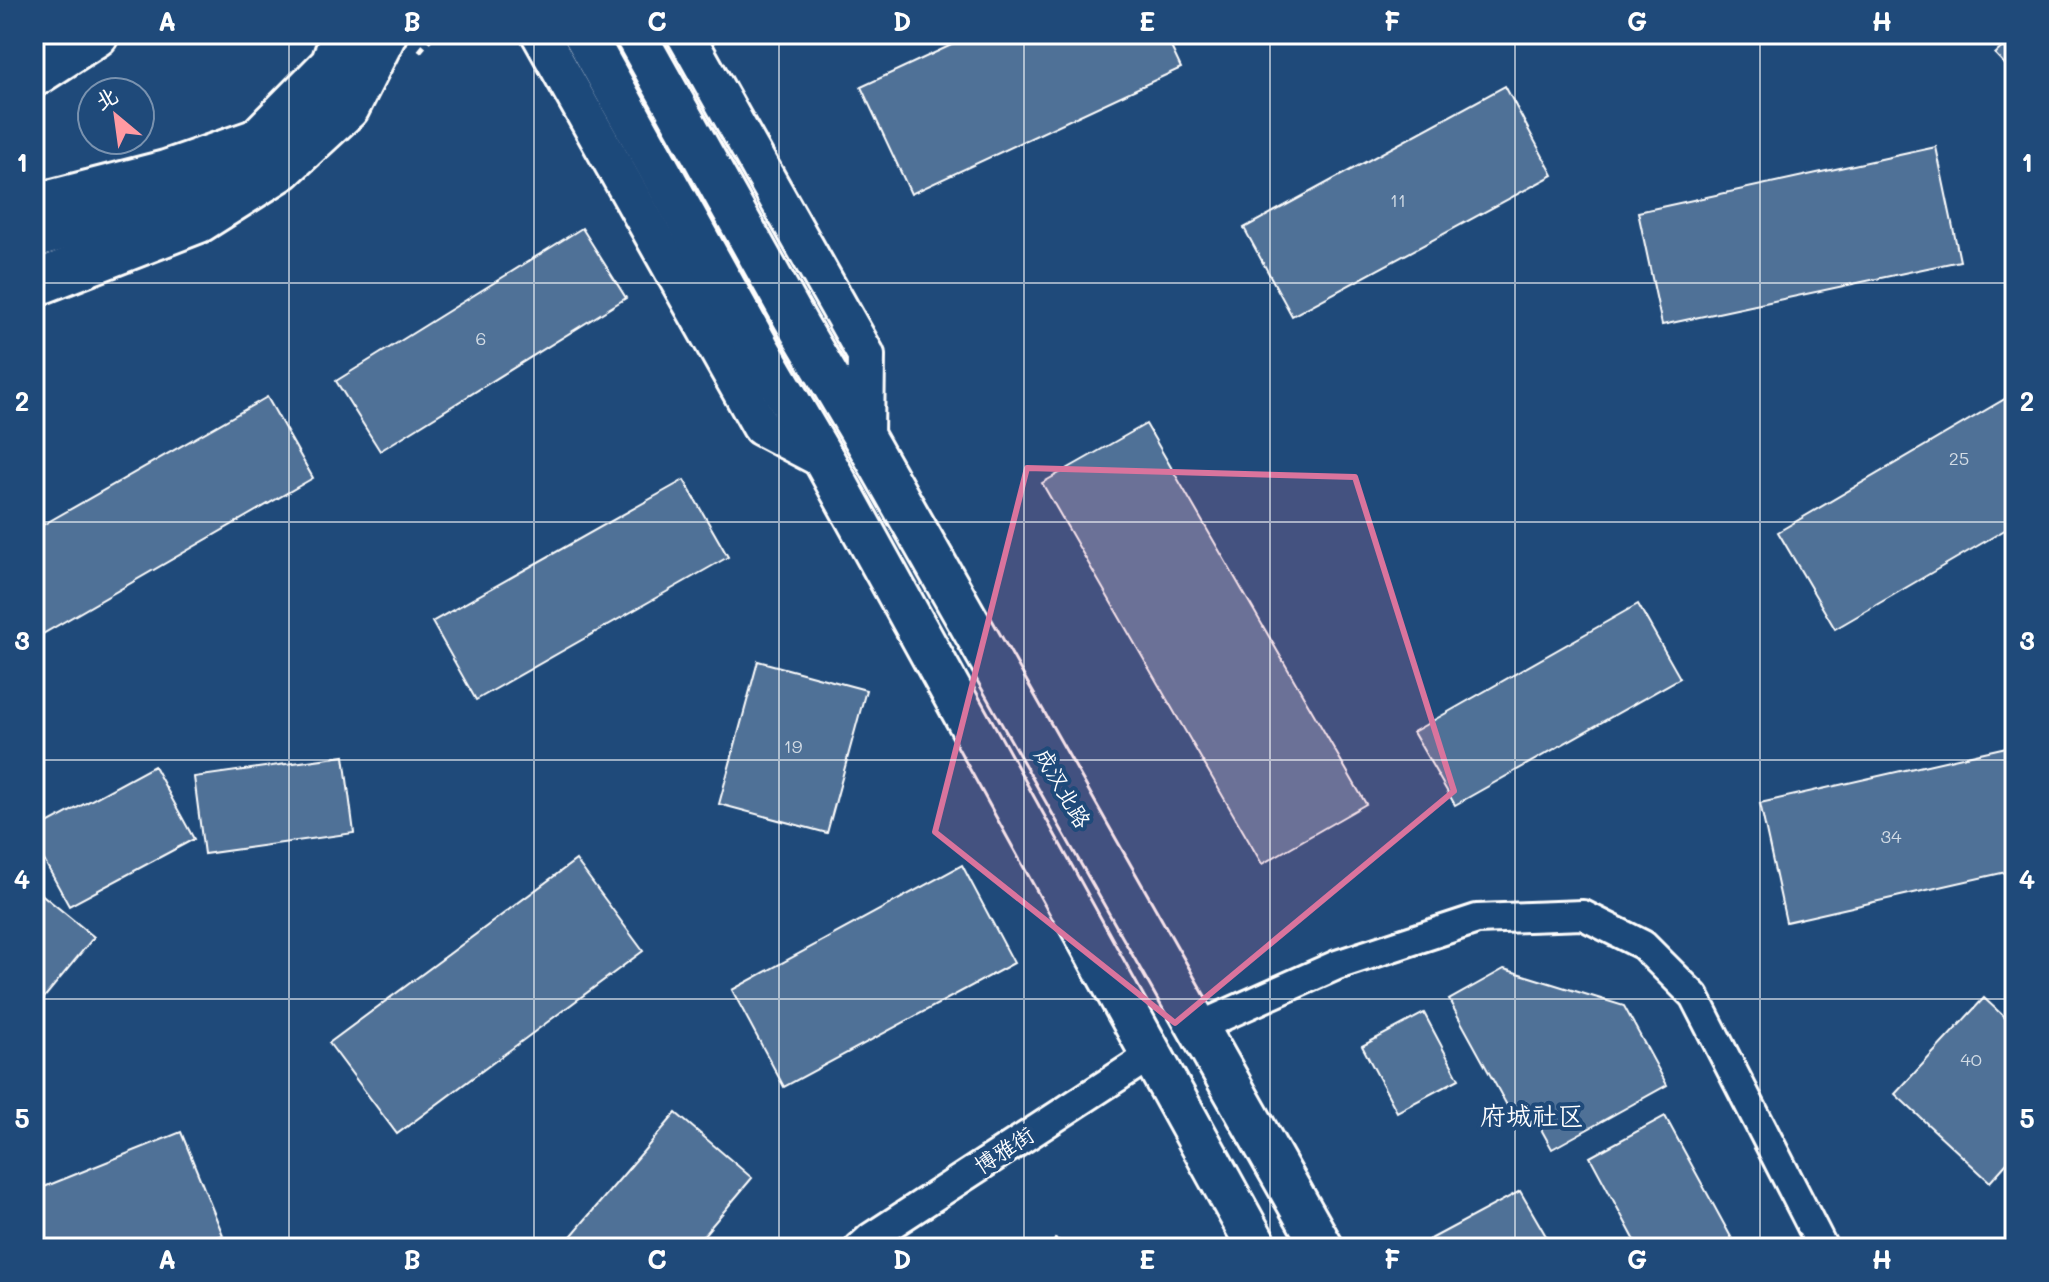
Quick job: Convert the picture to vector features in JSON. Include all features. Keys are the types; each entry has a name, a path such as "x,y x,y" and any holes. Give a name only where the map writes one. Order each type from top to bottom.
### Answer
{"main road":[{"path":"34,74 96,34"},
{"path":"34,236 103,214 201,174 258,141 333,65 344,34"},
{"path":"34,284 199,220 281,168 347,107 384,34"},
{"path":"584,34 824,460 1258,1248"},
{"name":"成汉北路","path":"635,34 1323,1248"},
{"path":"34,207 166,173 258,141"}],"street":[{"path":"540,34 761,427 824,460"},
{"path":"685,34 866,355 865,439"},
{"path":"1198,1027 1337,965 1477,919 1583,915 1643,945 1694,996 1823,1248"},
{"name":"博雅街","path":"859,1248 1151,1055"}],"highlighted area":[{"path":"1027,468 1355,477 1454,791 1175,1023 935,832"}],"building":[{"path":"975,34 1165,34 1181,68 911,194 861,87"},
{"path":"2015,35 2015,75 1995,54"},
{"path":"1505,86 1553,175 1292,316 1244,228"},
{"path":"1936,147 1960,261 1662,325 1638,212"},
{"path":"582,228 626,298 380,451 336,381"},
{"path":"2015,393 2015,524 1835,629 1778,532"},
{"path":"267,397 313,478 34,639 34,530"},
{"path":"1146,424 1366,804 1262,864 1042,483"},
{"path":"684,480 728,557 476,700 432,622"},
{"path":"1638,604 1680,678 1455,805 1413,732"},
{"path":"758,661 866,690 827,833 719,804"},
{"path":"2015,745 2015,870 1786,922 1760,803"},
{"path":"344,756 354,833 204,854 194,777"},
{"path":"154,766 194,839 69,906 34,842 34,831"},
{"path":"576,860 643,951 397,1134 329,1043"},
{"path":"962,865 1014,963 784,1087 732,990"},
{"path":"34,888 94,937 34,1010"},
{"path":"1504,969 1624,1006 1667,1085 1552,1149 1526,1102 1510,1111 1449,1000"},
{"path":"1984,998 2015,1027 2015,1154 1990,1182 1895,1094"},
{"path":"1424,1013 1459,1079 1397,1112 1362,1046"},
{"path":"676,1113 752,1178 693,1248 561,1248"},
{"path":"1665,1116 1737,1248 1639,1248 1590,1157"},
{"path":"181,1132 223,1235 190,1248 34,1248 34,1191"},
{"path":"1520,1191 1553,1248 1414,1248"},
{"path":"1055,1239 1076,1248 1051,1248"}],"district":[{"name":"府城社区","path":"1532,1116"}]}
